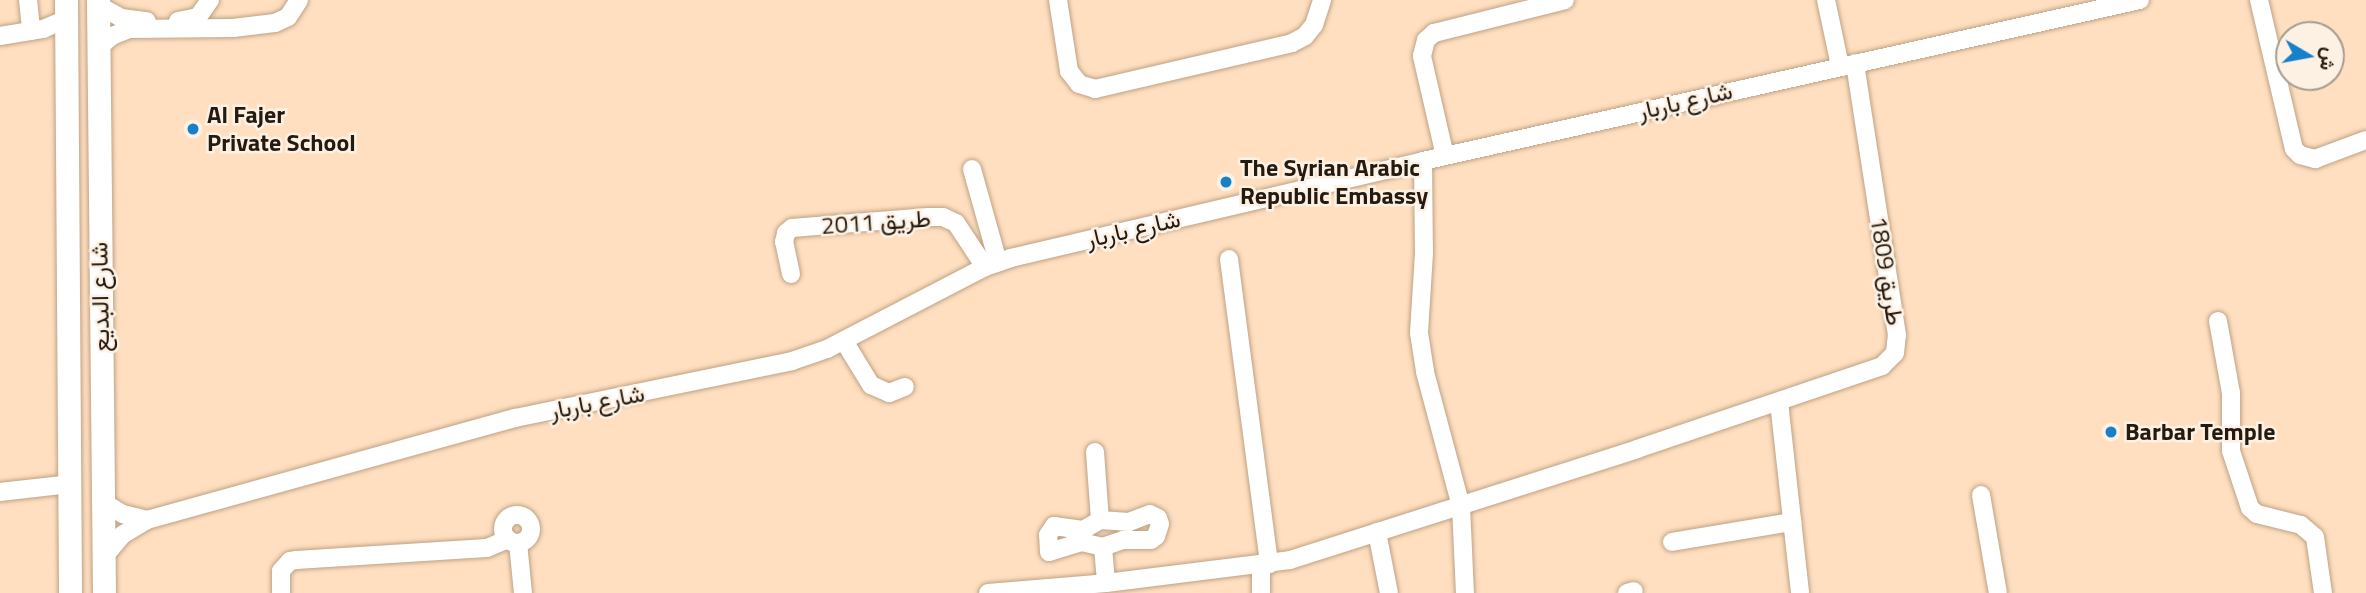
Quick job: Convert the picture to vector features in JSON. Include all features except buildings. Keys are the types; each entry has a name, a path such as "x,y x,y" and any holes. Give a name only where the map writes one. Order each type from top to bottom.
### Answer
{"main road":[{"name":"شارع البديع","path":"98,3 104,593"},
{"name":"شارع البديع","path":"66,9 71,593"}],"street":[{"path":"28,0 32,31"},
{"path":"98,3 130,20 187,20 203,13 212,0 233,28"},
{"path":"98,48 112,36 129,29 233,28 282,21 294,12 299,0"},
{"path":"1058,0 1069,71 1079,84 1095,89 1292,43 1305,36 1314,25 1322,0"},
{"path":"1445,156 1422,56 1423,45 1434,33 1535,4 1565,0"},
{"name":"طريق 1809","path":"988,593 1106,583 1265,564 1377,533 1882,366 1891,358 1896,347 1847,65 1826,0"},
{"name":"شارع باربار","path":"103,558 122,536 147,520 515,418 792,362 844,341 991,265 1423,161 1847,65 2073,7 2140,0"},
{"path":"2259,0 2294,149 2300,155 2315,159 2366,140"},
{"path":"0,36 32,31 66,9"},
{"path":"1423,161 1424,253 1418,313 1421,353 1461,506 1465,593"},
{"path":"972,169 991,265"},
{"name":"طريق 2011","path":"791,274 784,242 786,233 792,228 929,216 943,217 956,223 991,265"},
{"path":"1229,259 1265,564 1261,593"},
{"path":"2218,321 2231,393 2231,452 2250,509 2301,525 2315,537 2323,593"},
{"path":"844,341 871,384 889,393 905,387"},
{"path":"1779,402 1800,593"},
{"path":"1095,452 1100,520"},
{"path":"0,492 69,484"},
{"path":"1981,495 1998,593"},
{"path":"102,501 123,514 147,520"},
{"path":"1100,520 1126,531 1103,547"},
{"path":"1049,552 1081,536 1100,520"},
{"path":"1672,542 1792,522"},
{"path":"1051,571 1048,535 1054,526 1062,524 1103,547"},
{"path":"1377,533 1389,593"},
{"path":"281,593 281,571 290,561 487,548 513,541 523,593"},
{"path":"1103,547 1106,583"},
{"path":"1182,575 1183,593"}],"place":[{"name":"Al Fajer Private School","path":"193,129"},
{"name":"The Syrian Arabic Republic Embassy","path":"1226,182"},
{"name":"Barbar Temple","path":"2111,432"}]}
